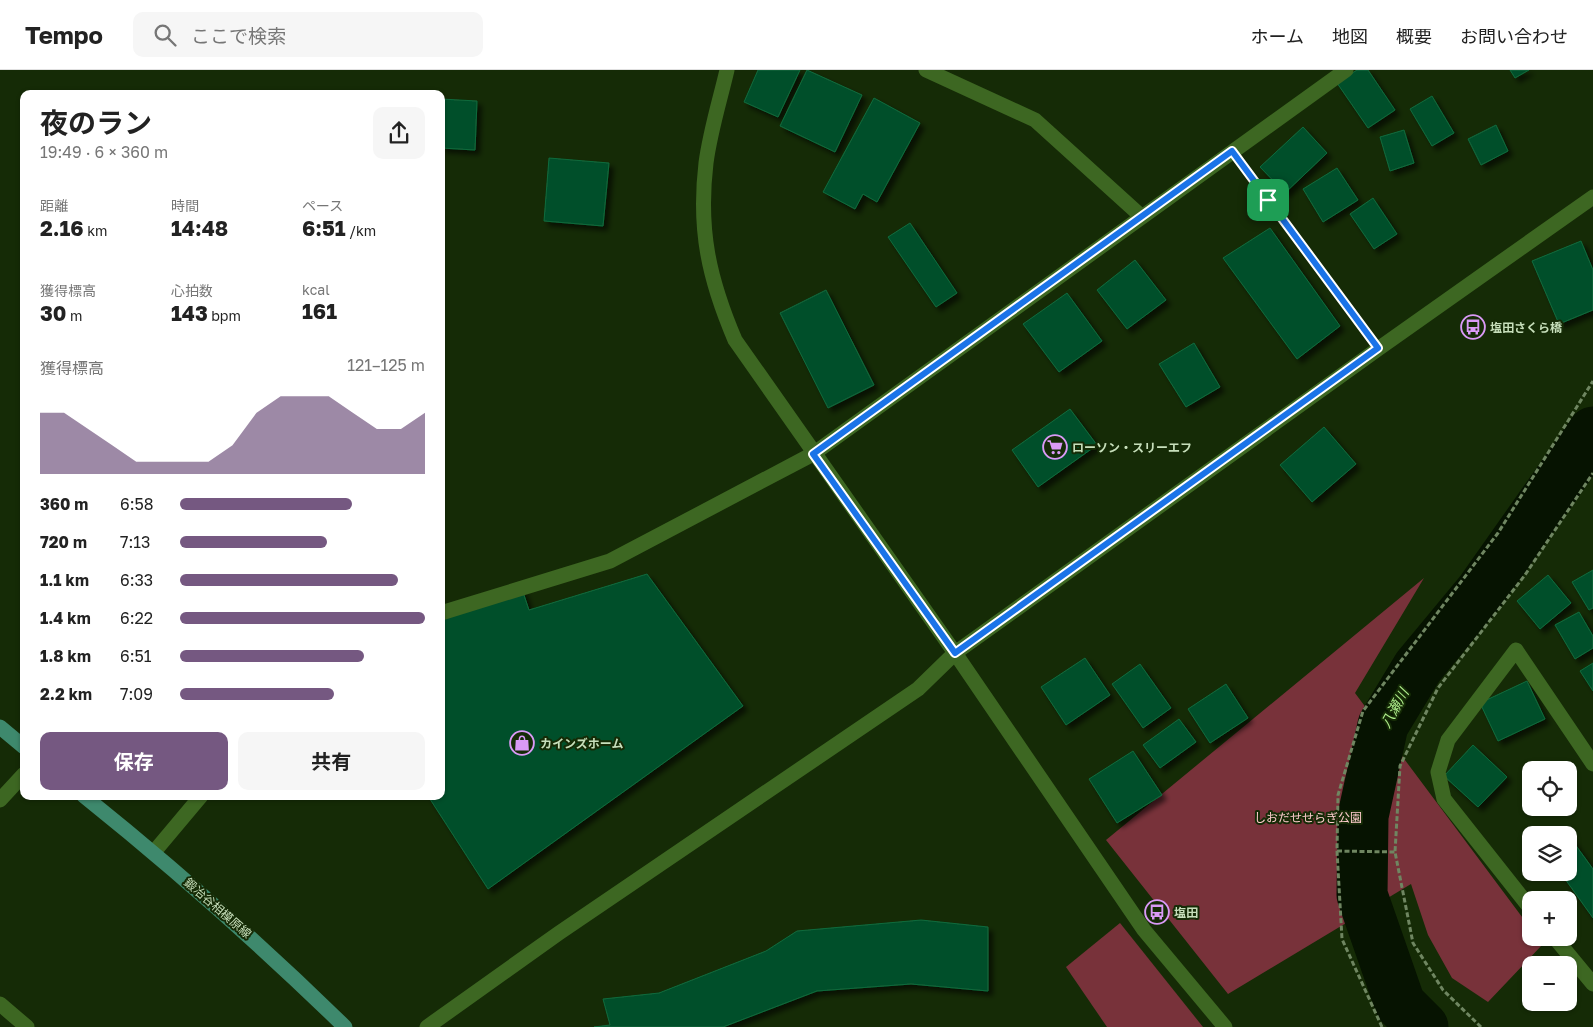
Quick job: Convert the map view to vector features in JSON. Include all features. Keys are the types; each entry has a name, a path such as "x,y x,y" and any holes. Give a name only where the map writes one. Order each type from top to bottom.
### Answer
{"main road":[{"path":"0,727 20,744"},
{"name":"鍛冶谷相模原線","path":"89,800 154,852 273,956 345,1027"}],"street":[{"path":"727,70 706,161 702,206 708,260 716,296 735,340 813,454 955,653 1144,930 1225,1027"},
{"path":"926,70 1035,120 1141,216"},
{"path":"445,612 610,561 813,454 1346,70"},
{"path":"427,1027 918,688 955,653 1378,348 1593,197"},
{"path":"1522,898 1444,799 1438,772 1448,740 1516,650 1593,764"},
{"path":"0,800 20,778"},
{"path":"154,852 198,800"},
{"path":"1562,946 1593,984"},
{"path":"0,1004 27,1027"}],"path":[{"path":"1232,151 1378,348"},
{"path":"1382,1027 1342,940 1337,851 1338,795 1362,711 1498,533 1593,381"},
{"path":"1337,851 1395,852"}],"green space":[{"name":"しおだせせらぎ公園","path":"1424,578 1355,693 1522,917 1522,946 1541,946 1532,956 1522,956 1522,966 1488,1002 1452,978 1428,935 1411,884 1228,994 1106,840"},
{"path":"1120,923 1203,1027 1107,1027 1066,967"}],"building":[{"path":"758,70 800,70 778,117 744,102"},
{"path":"807,70 862,95 835,152 780,126"},
{"path":"1357,70 1368,70 1395,110 1368,128 1337,83"},
{"path":"1510,70 1529,70 1515,78"},
{"path":"1432,96 1454,133 1432,146 1410,109"},
{"path":"874,98 920,123 877,202 863,194 855,209 823,192"},
{"path":"445,99 477,101 475,150 445,148"},
{"path":"1496,125 1508,151 1481,165 1468,139"},
{"path":"1303,127 1327,153 1285,193 1260,167"},
{"path":"1404,130 1414,163 1390,171 1380,137"},
{"path":"549,158 609,163 603,226 544,221"},
{"path":"1337,168 1358,200 1323,222 1303,189"},
{"path":"1373,198 1397,234 1374,249 1350,214"},
{"path":"910,223 957,293 936,307 888,237"},
{"path":"1270,228 1340,326 1297,359 1223,258"},
{"path":"1581,241 1593,270 1593,310 1559,324 1532,261"},
{"path":"1135,260 1166,300 1127,329 1097,290"},
{"path":"826,290 874,385 828,408 780,313"},
{"path":"1067,293 1102,341 1059,372 1023,324"},
{"path":"1194,343 1220,387 1186,407 1159,364"},
{"name":"ローソン・スリーエフ","path":"1070,409 1097,445 1038,487 1012,450"},
{"path":"1324,427 1356,464 1312,502 1280,465"},
{"path":"1593,570 1593,608 1589,610 1572,582"},
{"path":"647,574 743,706 488,889 431,800 445,800 445,613 522,589 529,610"},
{"path":"1548,575 1571,603 1540,629 1517,601"},
{"path":"1579,612 1593,636 1593,648 1575,659 1555,625"},
{"path":"1085,658 1110,695 1066,725 1041,687"},
{"path":"1593,663 1593,691 1580,671"},
{"path":"1140,664 1171,708 1143,728 1112,684"},
{"path":"1527,681 1545,719 1498,741 1480,703"},
{"path":"1226,684 1248,718 1210,743 1188,709"},
{"path":"1179,719 1196,742 1160,768 1143,745"},
{"path":"1473,745 1507,777 1478,807 1444,776"},
{"path":"1133,751 1162,795 1117,823 1089,779"},
{"path":"1577,847 1593,869 1593,918 1577,896 1577,891 1574,891 1566,881 1577,881"},
{"path":"921,920 988,927 988,991 911,984 817,991 723,1027 594,1027 610,1025 603,999 659,993 766,951 797,931"}],"waterway":[{"name":"八瀬川","path":"1423,1027 1400,1004 1362,895 1363,816 1383,725 1418,667 1481,591 1593,432"}],"place":[{"name":"塩田さくら橋","path":"1473,327"},
{"name":"ローソン・スリーエフ","path":"1055,447"},
{"name":"カインズホーム","path":"522,743"},
{"name":"塩田","path":"1157,912"}],"route":[{"path":"1232,151 1268,200 1378,348 955,653 813,454 1232,151"}]}
